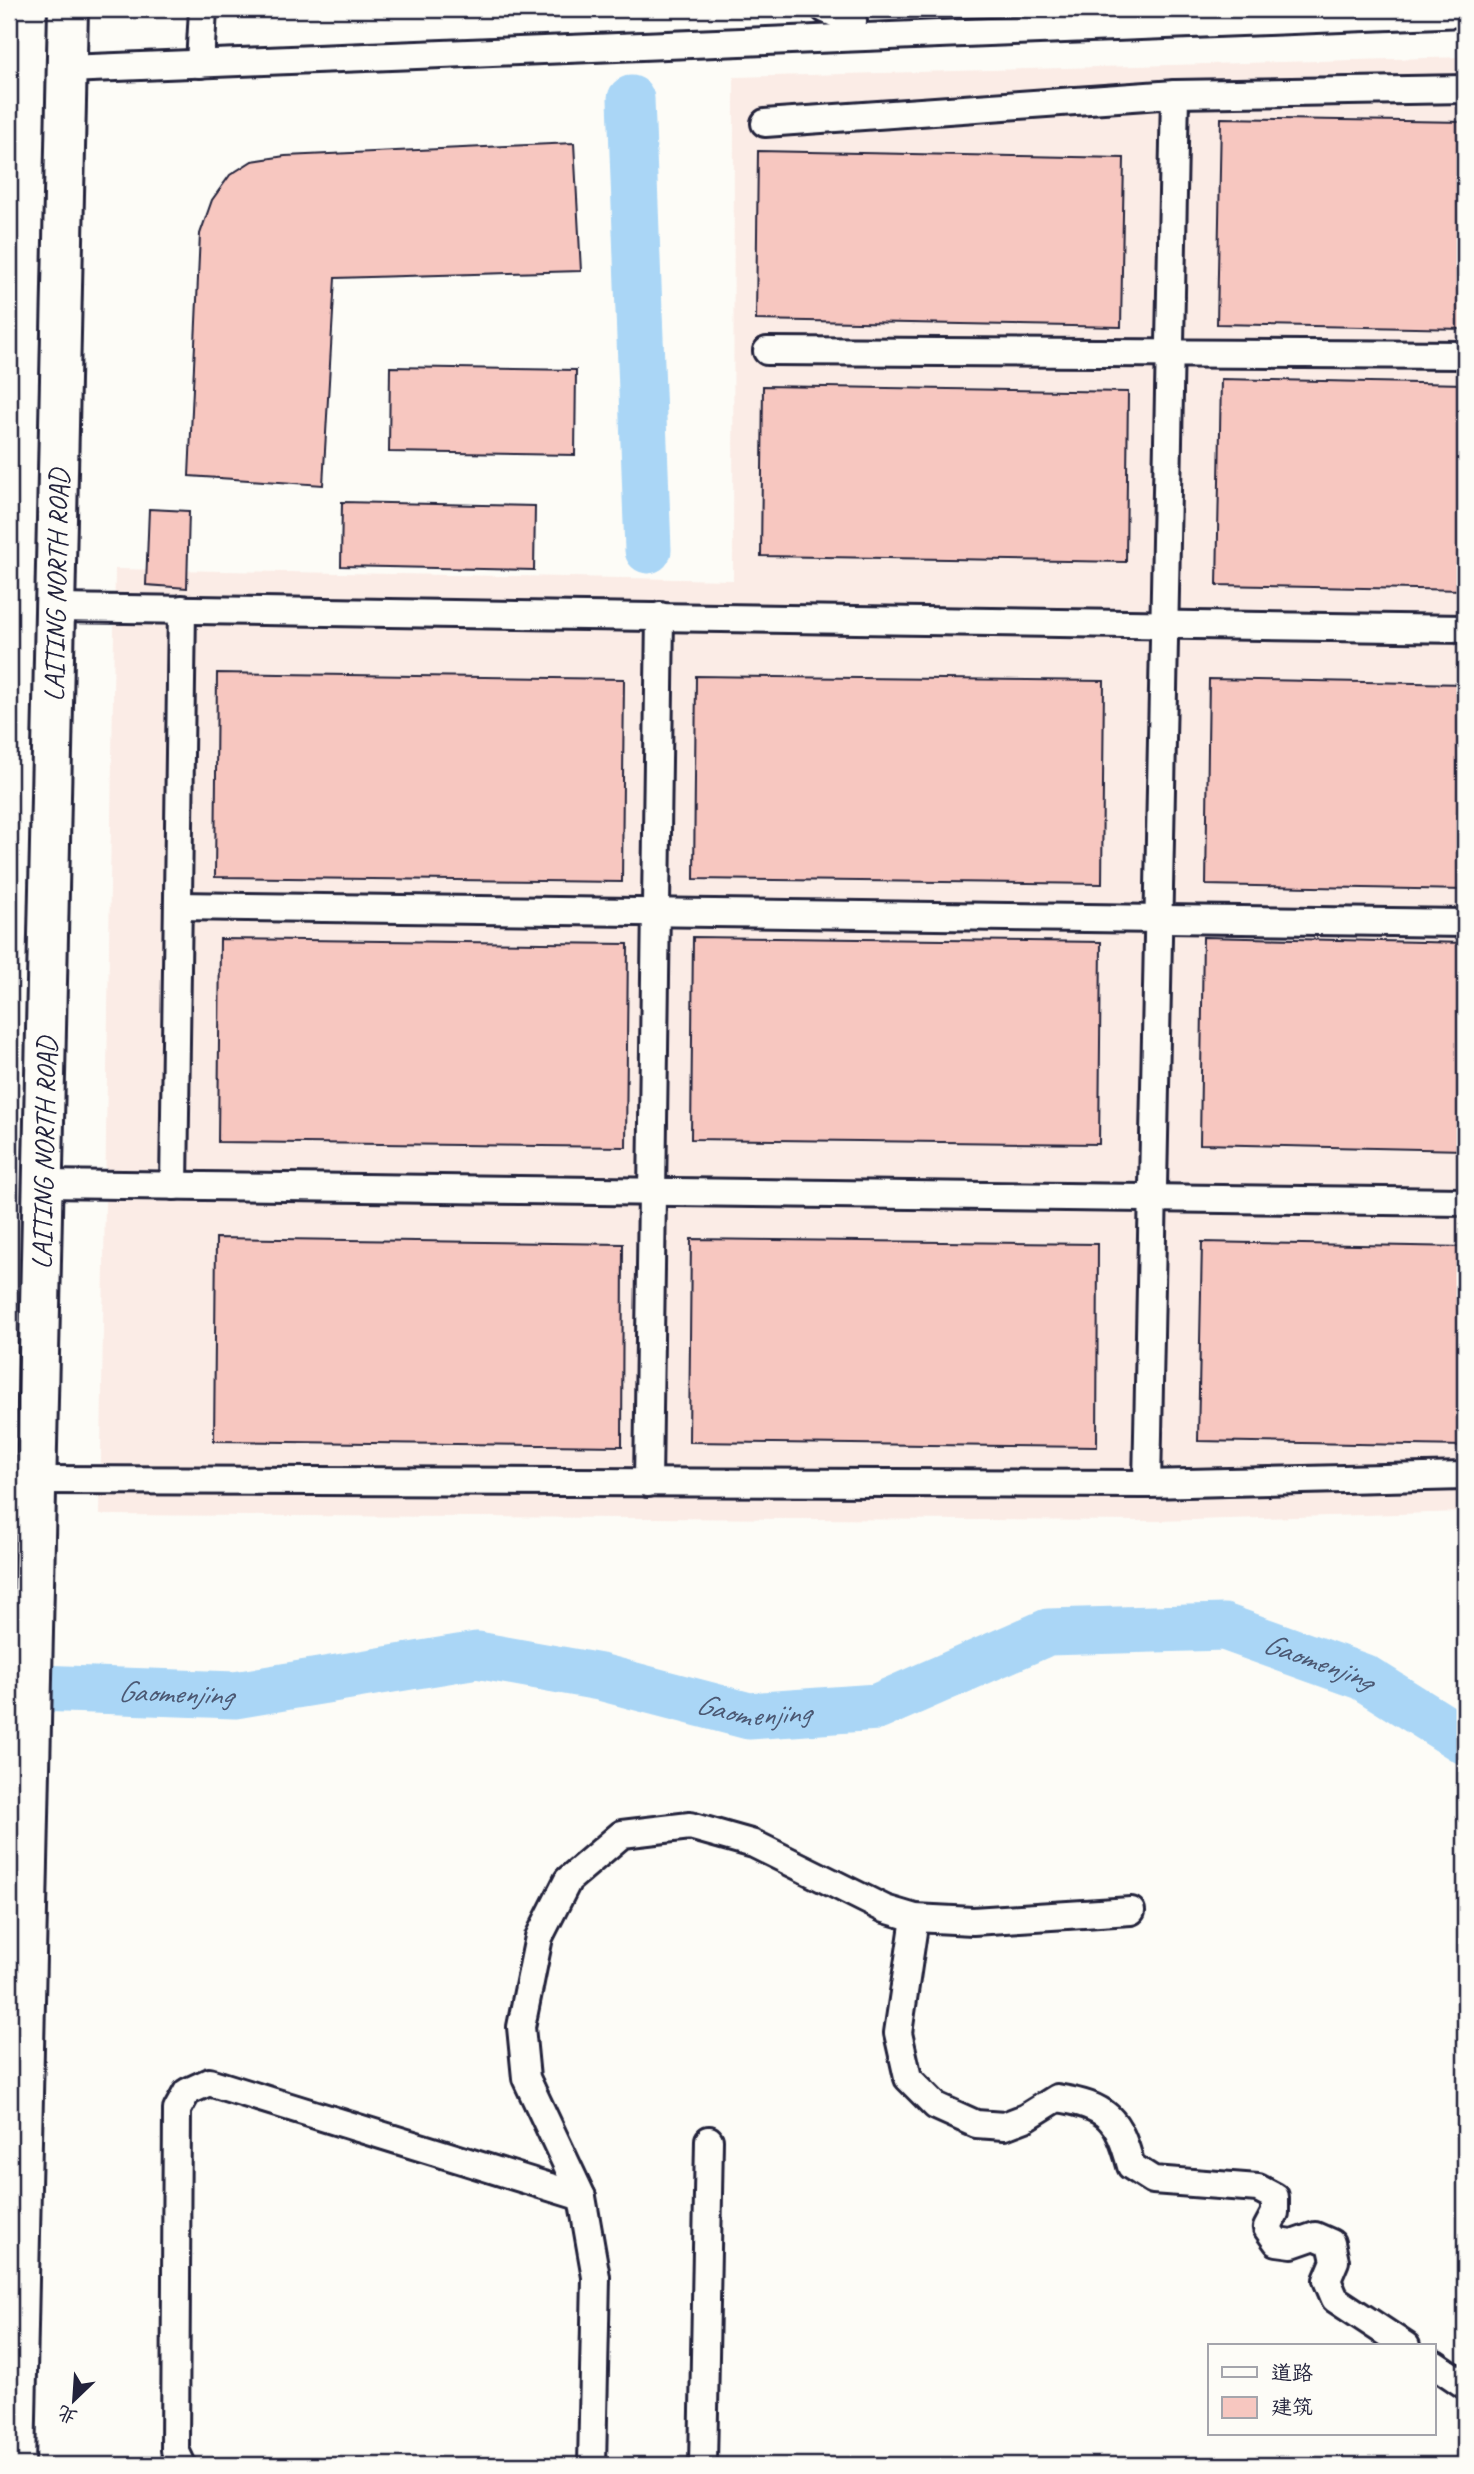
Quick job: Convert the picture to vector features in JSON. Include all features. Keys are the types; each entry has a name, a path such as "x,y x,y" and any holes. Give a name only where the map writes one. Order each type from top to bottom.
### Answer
{"street":[{"name":"LAITING NORTH ROAD","path":"15,2465 68,9"}],"lane":[{"path":"200,64 203,9"},
{"path":"825,9 853,23"},
{"path":"67,69 200,64 853,23 1465,13"},
{"path":"765,122 1175,94 1465,89"},
{"path":"1147,1485 1175,94"},
{"path":"767,351 1465,355"},
{"path":"55,608 1465,629"},
{"path":"174,1186 182,609"},
{"path":"648,1483 660,617"},
{"path":"178,905 1465,923"},
{"path":"43,1184 1465,1202"},
{"path":"36,1480 1147,1485 1465,1476"},
{"path":"592,2465 596,2277 582,2197 526,2078 521,2027 539,1937 568,1880 622,1835 690,1826 754,1844 885,1909 915,1918 973,1921 1131,1911"},
{"path":"915,1918 898,2033 908,2078 936,2106 976,2124 1004,2126 1025,2118 1057,2098 1082,2102 1105,2113 1121,2132 1130,2166 1153,2180 1258,2188 1275,2197 1275,2213 1267,2228 1277,2242 1292,2244 1315,2236 1331,2243 1335,2260 1327,2280 1335,2299 1403,2344"},
{"path":"182,2465 175,2450 177,2110 187,2092 209,2082 582,2197"},
{"path":"702,2465 709,2140"},
{"path":"1436,2365 1465,2385"}],"shaded area":[{"path":"1465,57 1465,1512 1157,1521 100,1515 115,569 733,580 734,77"}],"building":[{"path":"1221,118 1465,122 1465,329 1217,324"},
{"path":"574,143 581,271 335,278 323,485 189,476 200,234 212,200 230,175 252,161 285,156"},
{"path":"758,151 1124,158 1121,327 756,320"},
{"path":"390,367 576,370 575,455 389,452"},
{"path":"1221,379 1465,384 1465,590 1217,585"},
{"path":"763,386 1128,392 1126,562 761,556"},
{"path":"342,502 535,506 534,570 341,566"},
{"path":"149,509 189,511 187,588 146,585"},
{"path":"217,673 624,679 622,882 215,877"},
{"path":"696,676 1104,681 1102,884 694,879"},
{"path":"1209,679 1465,684 1465,890 1206,885"},
{"path":"693,937 1101,942 1099,1144 691,1139"},
{"path":"1203,937 1465,943 1465,1150 1200,1144"},
{"path":"220,939 628,944 626,1147 218,1142"},
{"path":"216,1238 623,1244 622,1446 214,1441"},
{"path":"691,1239 1098,1244 1097,1447 689,1442"},
{"path":"1202,1242 1465,1247 1465,1446 1198,1441"}],"waterway":[{"path":"631,99 648,550"},
{"name":"Gaomenjing","path":"9,1687 235,1695 477,1655 600,1677 749,1716 877,1707 1048,1632 1224,1627 1363,1677 1465,1741"}]}
